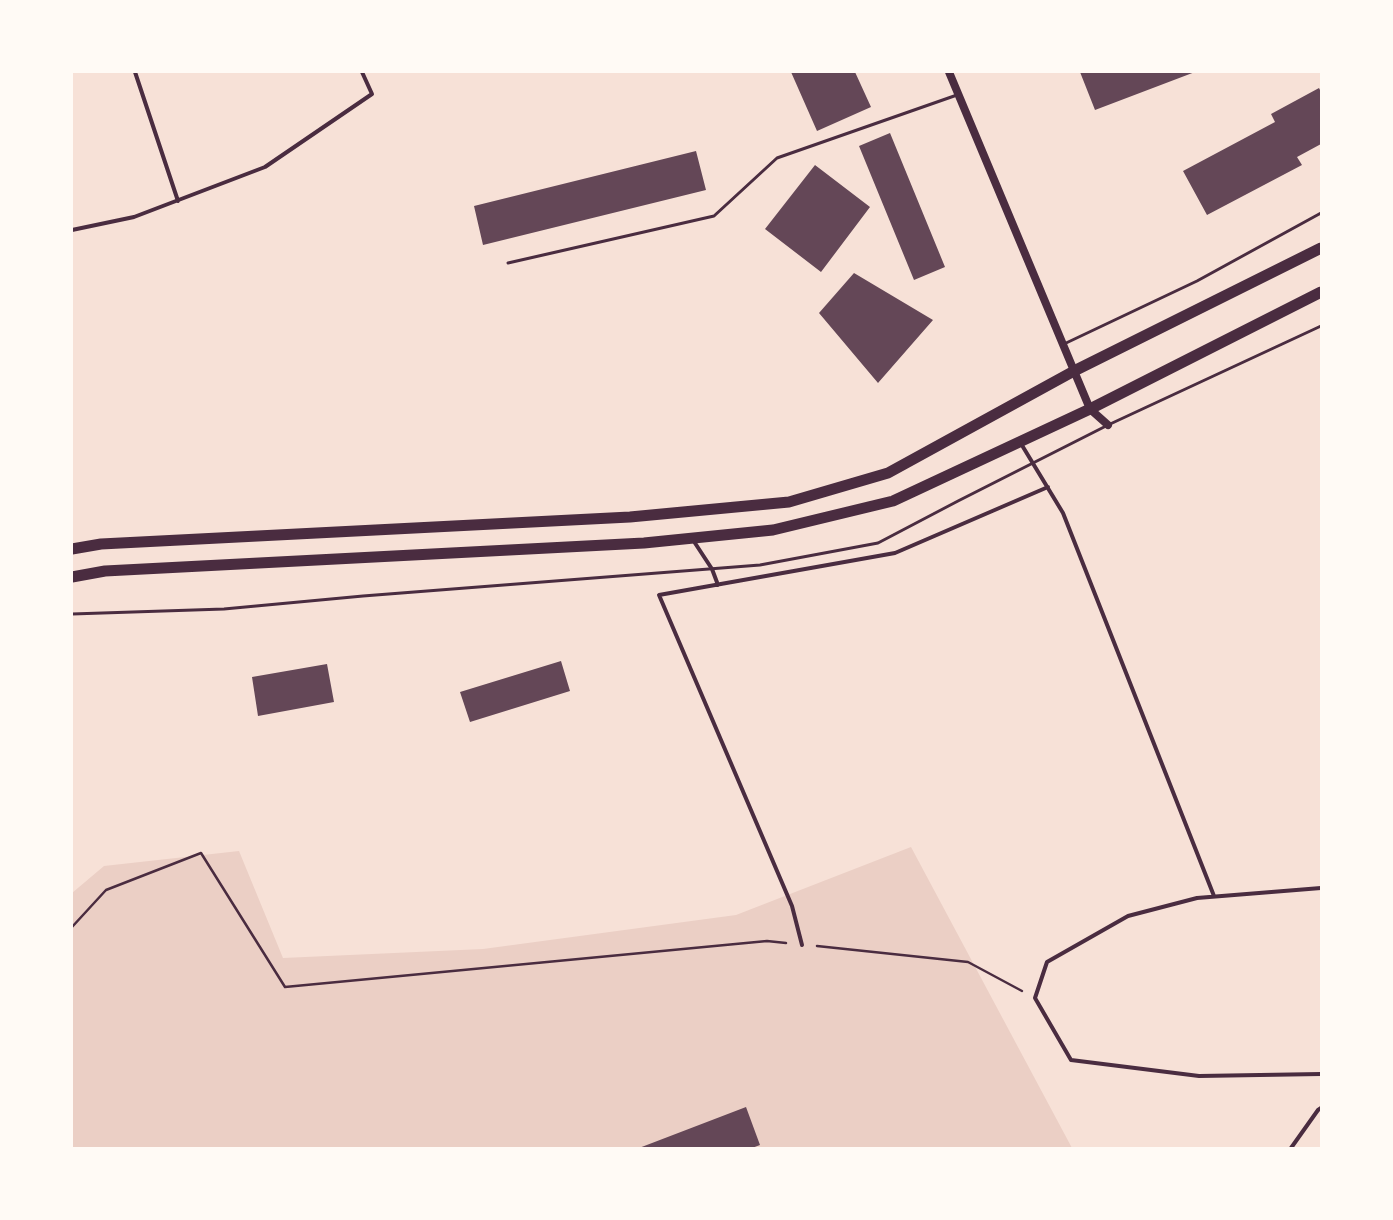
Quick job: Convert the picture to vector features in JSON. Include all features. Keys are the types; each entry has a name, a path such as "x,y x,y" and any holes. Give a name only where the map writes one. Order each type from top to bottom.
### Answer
{"highway":[{"path":"72,549 101,544 630,517 789,502 888,473 1074,372 1321,248"},
{"path":"72,578 105,571 644,543 773,530 893,501 1090,409 1321,292"}],"main road":[{"path":"949,72 1090,409 1108,425"}],"street":[{"path":"135,72 178,201"},
{"path":"72,230 134,217 265,167 372,94 362,72"},
{"path":"1020,442 1063,513 1214,896"},
{"path":"802,945 792,906 659,595 895,553 1048,487"},
{"path":"692,538 712,569 718,585"},
{"path":"1321,888 1197,898 1128,916 1047,962 1035,998 1071,1060 1199,1076 1321,1074"},
{"path":"1291,1148 1321,1108"}],"lane":[{"path":"508,263 714,216 777,158 959,95"},
{"path":"1063,345 1197,281 1321,214"},
{"path":"72,614 224,609 363,596 760,565 878,543 1108,425 1321,326"}],"path":[{"path":"72,927 106,890 201,853 285,987 767,941 968,962 1035,998"}],"shaded area":[{"path":"911,847 1072,1148 72,1148 72,893 104,866 239,851 283,958 483,949 736,915"}],"building":[{"path":"791,72 855,72 871,107 817,131"},
{"path":"1080,72 1195,72 1095,110"},
{"path":"1319,88 1321,92 1321,144 1297,157 1302,165 1207,215 1183,171 1275,122 1271,114"},
{"path":"890,133 945,267 914,280 859,146"},
{"path":"696,151 706,190 483,245 474,206"},
{"path":"815,165 870,207 821,272 765,229"},
{"path":"854,273 933,320 878,383 819,313"},
{"path":"561,661 570,691 470,722 460,692"},
{"path":"327,664 334,702 258,716 252,677"},
{"path":"746,1107 760,1145 752,1148 639,1148"}]}
